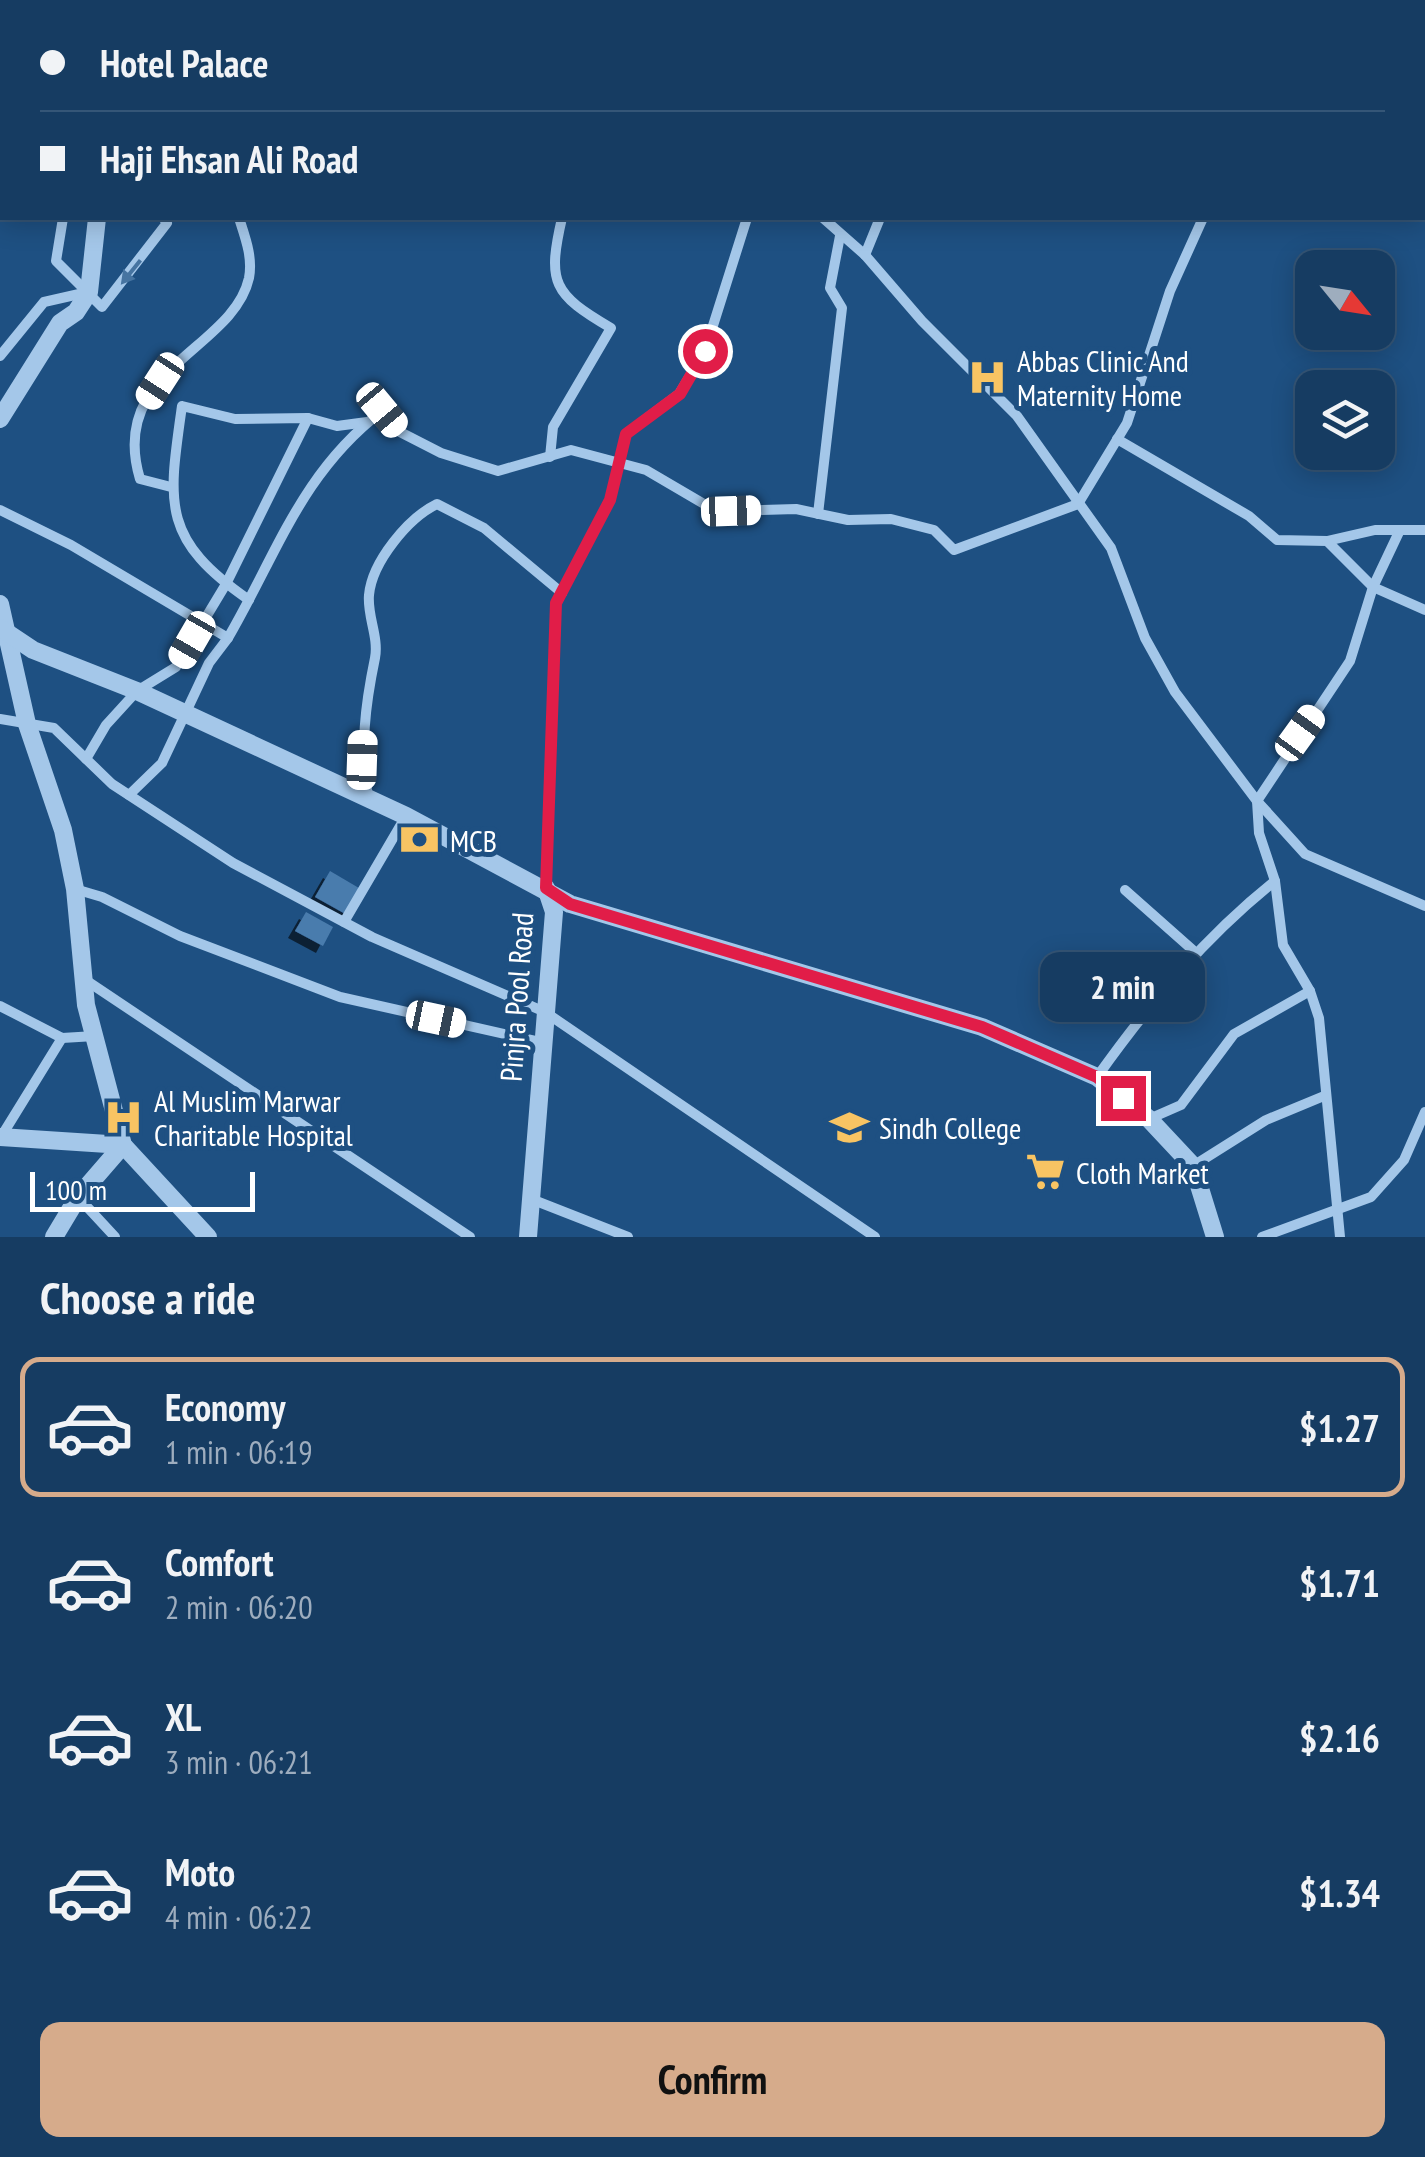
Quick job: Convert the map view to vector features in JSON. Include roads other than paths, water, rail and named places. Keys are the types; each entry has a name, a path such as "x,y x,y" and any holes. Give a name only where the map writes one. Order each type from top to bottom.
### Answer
{"street":[{"path":"62,220 56,261 102,307 165,220"},
{"path":"0,419 60,322 76,312 88,292 97,220"},
{"path":"171,487 140,479 134,459 142,408 160,381 235,303 248,280 250,250 240,220"},
{"path":"550,456 553,427 611,328 565,299 553,277 562,220"},
{"name":"Pinjra Pool Road","path":"528,1237 540,1042 554,912 546,888 556,603 610,500 626,434 680,394 705,351 746,220"},
{"path":"825,220 865,255 935,335 1017,416 1111,548 1145,638 1176,692 1258,801 1305,854 1425,906"},
{"path":"865,255 879,220"},
{"path":"129,795 162,762 208,663 250,600 298,502 326,465 382,410 400,432 441,453 498,472 572,450 618,466 646,470 704,504 731,511 796,509 848,520 891,519 934,530 954,550 1078,504 1128,423 1170,291 1202,220"},
{"path":"818,514 833,354 842,308 830,288 840,236"},
{"path":"0,356 44,302 88,292"},
{"path":"250,600 204,565 185,540 171,487 182,406 235,419 308,418 337,426 368,422"},
{"path":"86,759 106,725 136,691 176,667 204,624 308,418"},
{"path":"1116,440 1249,516 1277,540 1327,541 1375,530 1425,530"},
{"path":"368,798 362,760 363,724 376,654 369,593 388,551 422,512 437,504 473,522 562,593"},
{"path":"0,510 71,544 228,638"},
{"path":"1340,1237 1319,1018 1310,990 1283,944 1275,881 1259,832 1258,801 1350,661 1372,587 1399,532"},
{"path":"1327,541 1372,587 1425,610"},
{"path":"0,604 28,724 62,830 75,890 83,979 122,1145 208,1237"},
{"path":"4,630 33,650 136,691 406,816 570,904 982,1027 1097,1077 1149,1119 1193,1166 1215,1237"},
{"path":"0,718 54,728 129,795 234,863 344,922 545,1012 876,1237"},
{"path":"344,922 406,816"},
{"path":"1097,1077 1195,952 1226,920 1275,881"},
{"path":"75,890 102,897 180,936 340,998 540,1042"},
{"path":"1126,890 1195,952"},
{"path":"83,979 470,1237"},
{"path":"1149,1119 1182,1105 1234,1034 1277,1014 1310,990"},
{"path":"0,1006 62,1038 95,1036"},
{"path":"62,1038 0,1137 122,1145"},
{"path":"1193,1166 1266,1120 1324,1096"},
{"path":"1262,1237 1371,1197 1404,1160 1425,1112"},
{"path":"54,1237 78,1197 122,1145"},
{"path":"78,1197 115,1237"},
{"path":"531,1199 628,1237"}],"place":[{"name":"Abbas Clinic And Maternity Home","path":"987,377"},
{"name":"MCB","path":"420,840"},
{"name":"Al Muslim Marwar Charitable Hospital","path":"124,1117"},
{"name":"Sindh College","path":"849,1127"},
{"name":"Cloth Market","path":"1046,1172"}]}
